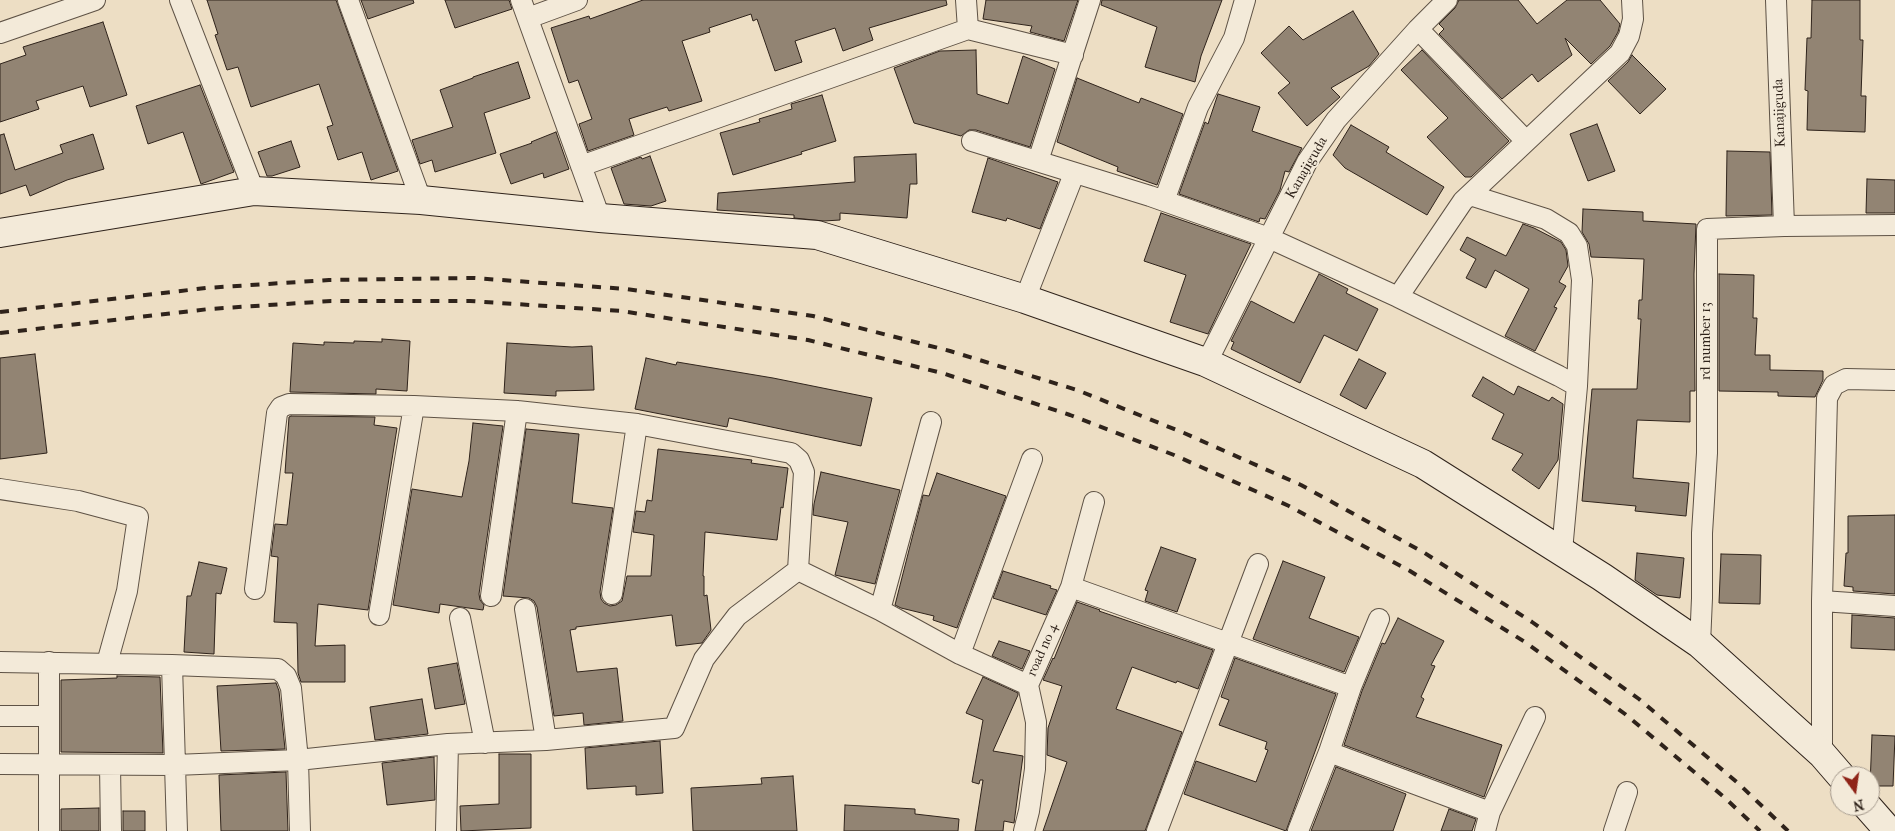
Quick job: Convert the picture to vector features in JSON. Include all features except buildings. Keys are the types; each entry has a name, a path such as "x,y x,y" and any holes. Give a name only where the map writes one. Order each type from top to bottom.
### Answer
{"street":[{"path":"180,0 254,190"},
{"path":"348,0 421,200"},
{"path":"577,0 525,9 600,218"},
{"path":"966,0 968,29"},
{"path":"1038,161 1090,0"},
{"path":"1164,201 1198,107 1234,38 1245,0"},
{"name":"Kanajiguda","path":"1206,362 1308,162 1336,120 1418,29 1447,0"},
{"path":"1398,297 1463,201 1620,53 1629,36 1632,0"},
{"name":"Kanajiguda","path":"1776,0 1784,226"},
{"path":"0,33 89,1"},
{"path":"580,166 968,29 1073,55"},
{"path":"1418,29 1526,141"},
{"path":"972,141 1164,201 1269,238 1398,297 1577,386"},
{"path":"1025,299 1074,174"},
{"path":"0,233 254,190 421,200 600,218 817,234 1025,299 1206,362 1423,464 1562,551 1700,644 1822,754 1832,766"},
{"path":"1470,195 1546,219 1569,233 1578,246 1582,280 1577,386 1562,551"},
{"path":"1784,226 1895,225"},
{"name":"rd number 13","path":"1700,644 1702,533 1707,453 1707,229 1784,226"},
{"path":"1822,754 1822,601 1826,398 1834,385 1846,379 1895,380"},
{"path":"0,764 175,765 298,760 448,744 546,740 674,728 704,659 737,616 798,570 804,472 800,460 791,453 637,424 517,411 414,406 289,404 282,407 277,413 255,589"},
{"path":"379,615 414,406"},
{"path":"491,596 517,411"},
{"path":"880,610 932,422"},
{"path":"612,594 637,424"},
{"path":"960,654 1032,459"},
{"path":"0,489 78,501 138,518 127,591 107,663"},
{"name":"road no 4","path":"1024,831 1035,769 1036,722 1028,685 1071,587 1094,502"},
{"path":"1157,831 1258,564"},
{"path":"798,570 880,610 960,654 1028,685"},
{"path":"1071,587 1351,687"},
{"path":"1822,601 1895,606"},
{"path":"525,609 546,740"},
{"path":"460,618 485,743"},
{"path":"1298,831 1351,687 1379,619"},
{"path":"0,662 107,663 278,669 286,676 291,688 298,760 300,831"},
{"path":"48,831 49,662"},
{"path":"172,665 177,831"},
{"path":"0,716 49,716"},
{"path":"1328,752 1488,821 1535,717"},
{"path":"446,831 448,744"},
{"path":"110,765 111,831"},
{"path":"1614,831 1627,792"},
{"path":"1876,816 1889,831"}],"railway":[{"path":"0,312 206,288 329,280 474,278 626,289 813,316 950,351 1077,390 1184,433 1301,485 1423,552 1532,622 1639,699 1739,784 1788,831"},
{"path":"0,333 209,309 331,301 470,301 621,311 808,340 942,373 1070,415 1174,455 1289,506 1410,571 1525,642 1625,714 1724,797 1760,831"}]}
